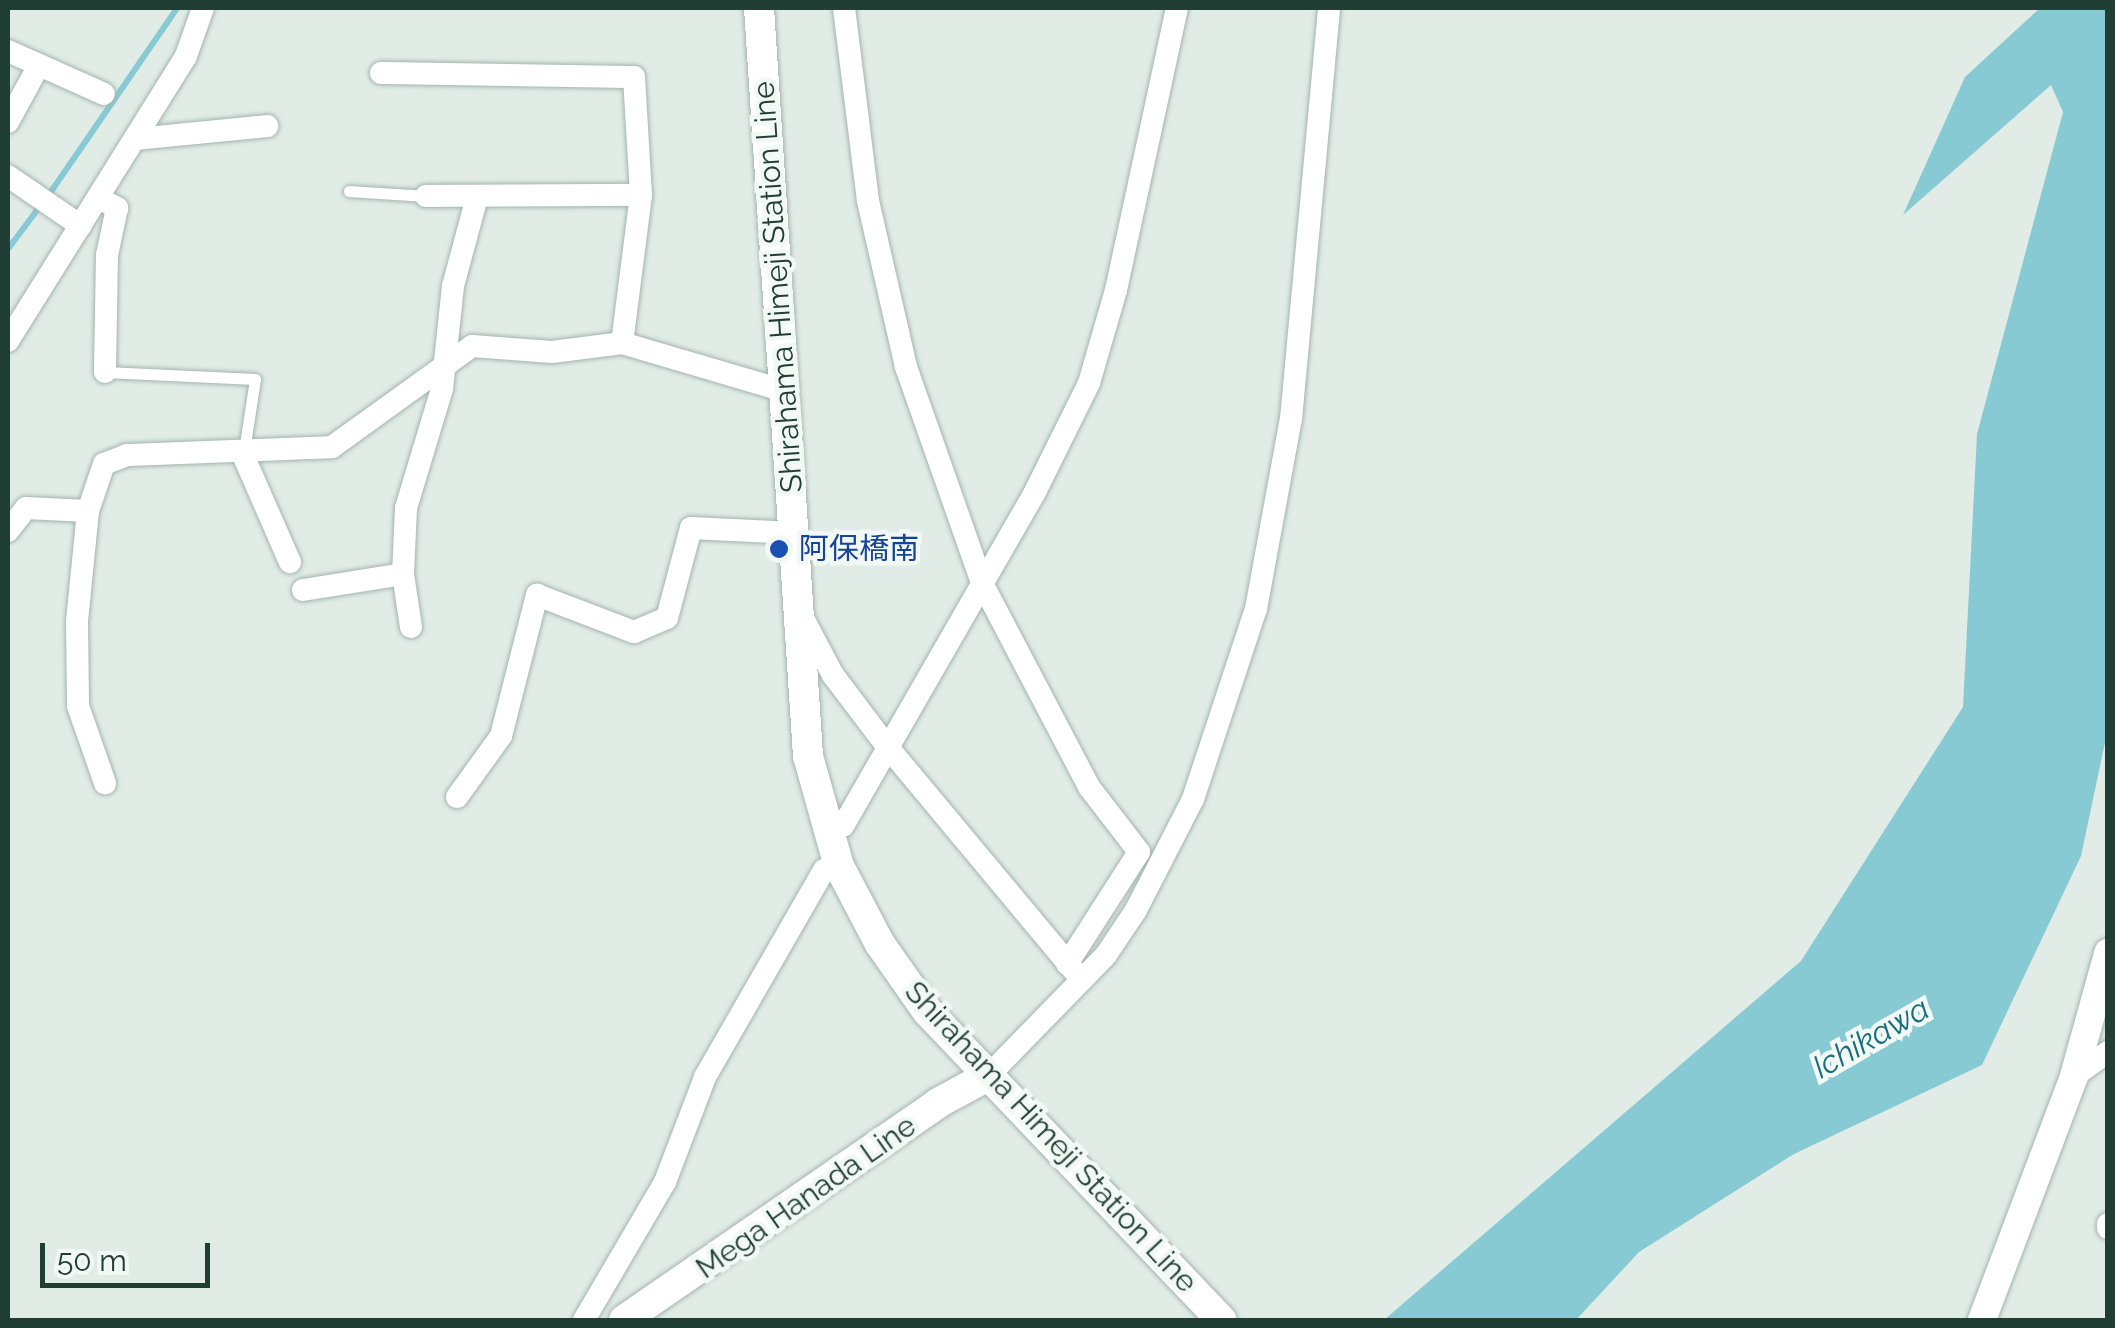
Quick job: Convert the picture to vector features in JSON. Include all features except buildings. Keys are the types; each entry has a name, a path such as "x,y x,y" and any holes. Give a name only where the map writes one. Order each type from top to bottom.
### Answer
{"main road":[{"name":"Shirahama Himeji Station Line","path":"758,8 788,392 808,756 840,866 918,998 1221,1320"},
{"name":"Mega Hanada Line","path":"624,1320 938,1103 993,1081"}],"street":[{"path":"8,341 186,56 203,8"},
{"path":"844,8 888,308 982,583 1088,786 1138,852 1074,971 993,1081"},
{"path":"843,826 982,583 1090,383 1116,290 1177,8"},
{"path":"1074,971 1136,910 1193,799 1256,609 1290,419 1329,8"},
{"path":"8,52 104,94"},
{"path":"8,122 38,65"},
{"path":"381,73 634,76 641,195 622,344"},
{"path":"135,139 266,126"},
{"path":"8,176 81,226"},
{"path":"426,196 641,195"},
{"path":"100,198 117,208 107,254 105,372"},
{"path":"411,628 404,574 406,508 443,367 453,286 477,198"},
{"path":"105,784 78,706 77,621 88,510 104,464 127,455 243,455 332,447 472,346 552,352 622,344 788,392"},
{"path":"243,455 290,562"},
{"path":"8,530 26,508 88,510"},
{"path":"456,796 501,736 536,595 634,632 667,618 691,528 795,533"},
{"path":"303,590 404,574"},
{"path":"798,609 833,675 886,745 1074,971"},
{"path":"584,1320 665,1182 705,1078 824,870"},
{"path":"1982,1320 2074,1076 2108,953"},
{"path":"2074,1076 2108,1052"}],"lane":[{"path":"349,191 426,196"},
{"path":"105,372 255,379 243,455"}],"water":[{"name":"Ichikawa","path":"2040,8 2107,8 2107,733 2081,856 1982,1065 1794,1154 1639,1252 1576,1320 1384,1320 1801,961 1963,707 1977,434 2063,112 2051,85 1903,215 1965,77"}],"waterway":[{"path":"48,196 177,8"},
{"path":"8,249 40,206"}],"place":[{"name":"阿保橋南","path":"779,549"}]}
